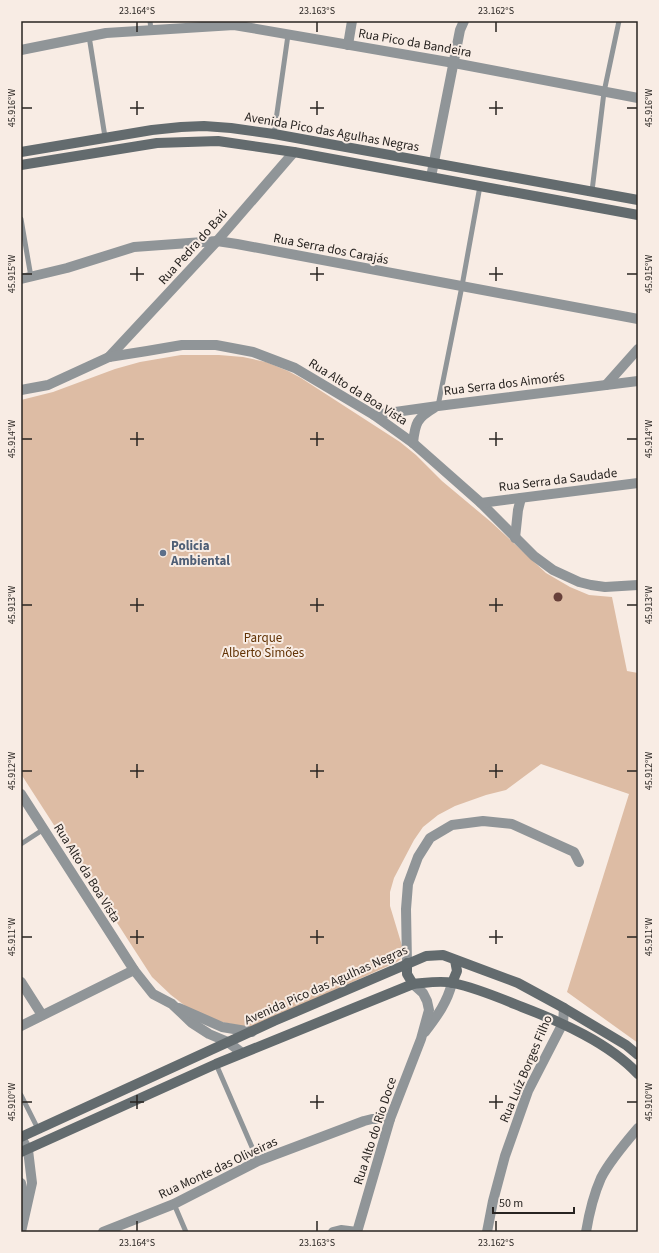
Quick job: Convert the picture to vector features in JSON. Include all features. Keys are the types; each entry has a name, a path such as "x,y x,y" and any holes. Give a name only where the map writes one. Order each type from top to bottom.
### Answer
{"street":[{"path":"348,44 352,21"},
{"path":"431,177 460,30 464,21"},
{"name":"Rua Pico da Bandeira","path":"21,50 89,36 151,26 234,26 348,44 638,98"},
{"name":"Avenida Pico das Agulhas Negras","path":"21,152 152,130 204,126 231,128 434,162 638,200"},
{"name":"Avenida Pico das Agulhas Negras","path":"21,165 173,142 218,141 294,152 638,215"},
{"name":"Rua Pedra do Baú","path":"109,357 217,241 294,152"},
{"name":"Rua Serra dos Carajás","path":"26,278 67,268 134,247 217,241 638,319"},
{"name":"Rua Alto da Boa Vista","path":"21,390 48,385 109,357 182,345 216,345 253,352 295,368 374,415 413,443 481,503 515,538 545,565 579,582 605,587 638,585"},
{"path":"606,385 638,349"},
{"name":"Rua Serra dos Aimorés","path":"374,415 638,381"},
{"path":"413,443 415,429 419,418 438,406"},
{"name":"Rua Serra da Saudade","path":"481,503 638,483"},
{"path":"515,538 521,498"},
{"name":"Rua Alto da Boa Vista","path":"21,794 134,970 153,994 172,1004 192,1023 209,1034 228,1042 242,1053"},
{"path":"420,1039 429,1010 423,993 413,984 407,974 406,908 408,884 418,857 430,838 452,825 483,821 512,824 574,852 579,862"},
{"name":"Avenida Pico das Agulhas Negras","path":"21,1137 228,1042 426,956 443,955 518,983 564,1008 626,1045 638,1055"},
{"path":"420,1039 441,1011 449,996 457,970 455,960"},
{"path":"21,1026 134,970"},
{"path":"21,982 42,1015"},
{"path":"24,1151 216,1064 413,984 433,982 452,983 496,996 563,1023 616,1054 630,1065 638,1074"},
{"path":"172,1004 222,1027 252,1032"},
{"name":"Rua Luíz Borges Filho","path":"486,1232 505,1156 528,1091 563,1023 564,1008"},
{"name":"Rua Alto do Rio Doce","path":"357,1232 390,1119 420,1039"},
{"name":"Rua Monte das Oliveiras","path":"103,1232 174,1204 258,1161 364,1121 372,1119 390,1119"},
{"path":"586,1232 590,1209 602,1177 623,1145 638,1128"},
{"path":"21,1137 32,1183 21,1232"},
{"path":"21,1183 23,1203 21,1229"},
{"path":"333,1232 342,1230 357,1232"}],"lane":[{"path":"592,191 604,92 619,21"},
{"path":"274,134 288,35"},
{"path":"89,36 105,137"},
{"path":"438,406 480,186"},
{"path":"21,219 26,278"},
{"path":"21,844 44,829"},
{"path":"216,1064 258,1161"},
{"path":"21,1095 38,1129"},
{"path":"174,1204 186,1232"}],"green space":[{"name":"Parque Alberto Simões","path":"181,355 219,355 243,357 266,362 301,378 400,442 416,455 442,481 491,522 546,573 570,587 589,595 612,597 627,671 638,673 638,1043 567,992 629,794 541,764 506,790 486,795 455,806 438,815 423,827 414,840 394,878 390,892 390,906 403,949 401,959 397,962 251,1028 217,1021 188,1008 171,995 152,977 21,774 21,400 53,392 115,369 140,362"}],"building":[{"path":"556,593 560,593 562,597 560,601 556,601 554,599 554,595"}],"place":[{"name":"Policia Ambiental","path":"163,553"}]}
